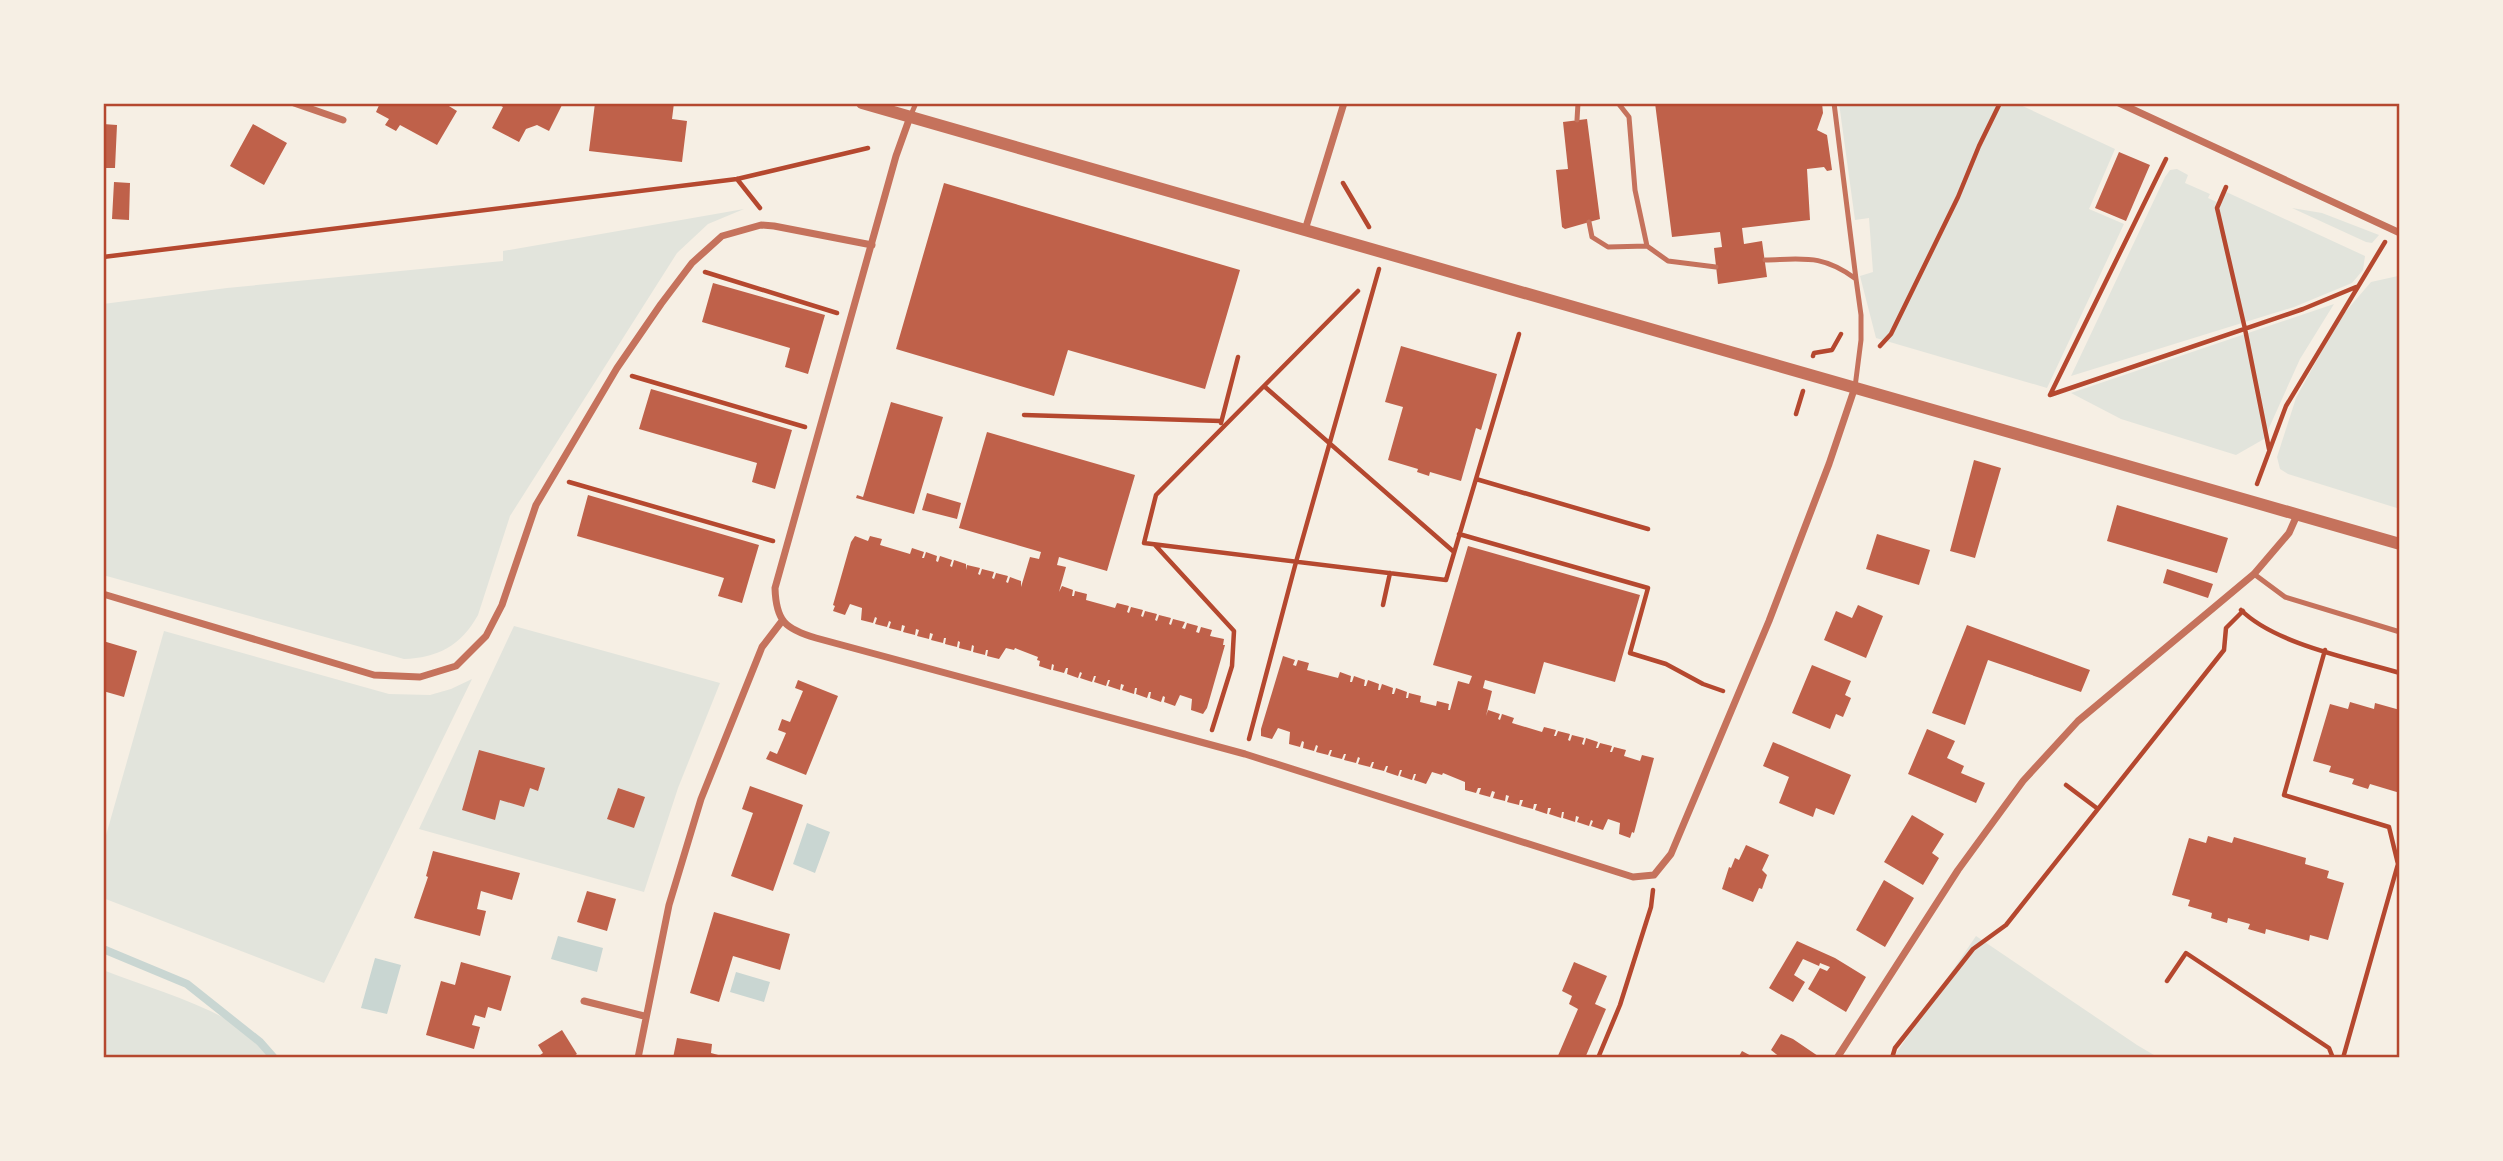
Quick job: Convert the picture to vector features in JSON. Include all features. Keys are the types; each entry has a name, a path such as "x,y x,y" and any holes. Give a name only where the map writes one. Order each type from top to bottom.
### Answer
{"street":[{"path":"294,103 343,120"},
{"path":"862,103 2400,544"},
{"path":"1304,230 1344,103"},
{"path":"2119,103 2400,233"},
{"path":"910,117 896,156 775,588 775,606 782,621 797,632 816,638 1208,743 1633,877 1654,875 1671,854 1778,597 1855,387"},
{"path":"103,594 374,675 420,677 456,666 486,636 502,606 536,505 616,370 690,267 722,236 761,225 872,245"},
{"path":"1837,1058 1958,870 2023,781 2078,721 2254,574 2289,533 2297,515"},
{"path":"638,1058 669,905 701,799 762,647 782,621"},
{"path":"584,1001 645,1016"}],"lane":[{"path":"910,117 916,103"},
{"path":"1577,120 1578,103"},
{"path":"1618,103 1629,117 1635,190 1647,246"},
{"path":"1834,103 1861,315 1861,341 1855,387"},
{"path":"1589,222 1592,237 1608,247 1647,246 1668,261 1716,267"},
{"path":"1765,260 1818,258 1841,268 1856,279"},
{"path":"2254,574 2285,597 2400,632"}],"path":[{"path":"1880,346 1891,334 1958,197 2000,103"},
{"path":"103,257 737,179 868,148"},
{"path":"2166,159 2050,395 2303,309 2358,286"},
{"path":"737,179 774,226"},
{"path":"1245,754 1384,252 1377,233 1366,224 1343,183"},
{"path":"2226,187 2217,208 2269,450"},
{"path":"2251,501 2286,406 2378,256 2391,229"},
{"path":"690,267 851,317"},
{"path":"1358,291 1156,495 1144,543 1446,580 1519,334"},
{"path":"1219,431 1238,357"},
{"path":"616,370 820,431"},
{"path":"1264,386 1454,552"},
{"path":"1024,415 1221,421"},
{"path":"552,478 787,545"},
{"path":"1476,479 1648,529"},
{"path":"1459,534 1648,588 1630,653 1666,664 1703,684 1737,696"},
{"path":"1154,545 1234,631 1232,666 1208,743"},
{"path":"1383,605 1390,573"},
{"path":"2228,597 2253,622 2263,627 2296,641 2400,673"},
{"path":"1892,1058 1895,1048 1973,949 2006,925 2224,650 2226,628 2243,611"},
{"path":"2325,650 2284,795 2389,827 2399,863 2343,1058"},
{"path":"2067,785 2098,809"},
{"path":"1598,1058 1620,1005 1640,944 1651,907 1654,875"},
{"path":"2168,981 2186,953 2329,1048 2333,1058"}],"shaded area":[{"path":"1839,103 2016,103 2115,149 2089,209 2124,224 2047,388 1876,338 1860,276 1873,272 1869,218 1855,220"},
{"path":"2177,169 2188,175 2185,183 2210,194 2208,198 2221,204 2219,197 2222,190 2365,256 2363,270 2352,283 2294,307 2071,376 2165,177 2170,170"},
{"path":"2292,208 2322,213 2379,235 2372,243 2366,242"},
{"path":"744,209 708,224 677,253 510,516 478,615 464,635 447,648 427,656 404,659 103,575 103,304 227,288 503,261 503,251"},
{"path":"2398,276 2400,509 2288,474 2280,469 2277,457 2296,398 2340,318 2371,282"},
{"path":"2334,304 2300,359 2264,439 2236,455 2121,419 2071,393"},
{"path":"514,626 720,683 678,788 644,892 419,829"},
{"path":"164,631 389,694 430,695 472,679 324,983 103,898 103,846"},
{"path":"807,823 830,832 815,873 793,864"},
{"path":"558,936 603,948 597,972 551,959"},
{"path":"1976,936 2137,1045 2159,1058 1893,1058"},
{"path":"375,958 401,965 387,1014 361,1008"},
{"path":"103,970 191,1002 233,1022 270,1049 272,1058 103,1058"},
{"path":"736,972 770,982 764,1002 730,992"}],"building":[{"path":"380,103 444,103 457,111 437,145 400,125 396,131 385,125 389,119 376,112"},
{"path":"496,103 563,103 549,131 537,125 526,129 519,142 492,128 503,107"},
{"path":"595,103 674,103 672,119 687,121 682,162 589,151"},
{"path":"1655,103 1822,103 1823,113 1817,130 1827,135 1832,170 1827,171 1824,167 1807,169 1810,220 1742,228 1744,244 1762,241 1767,277 1718,284 1714,248 1722,247 1720,232 1672,237"},
{"path":"1587,119 1600,219 1565,229 1562,227 1556,170 1568,169 1563,122"},
{"path":"103,124 117,125 115,168 103,168"},
{"path":"253,124 287,143 264,185 230,166"},
{"path":"2119,152 2150,165 2126,221 2095,208"},
{"path":"114,182 130,183 129,220 112,219"},
{"path":"944,183 1240,270 1205,389 1068,350 1054,396 896,349"},
{"path":"713,283 825,315 808,374 785,367 790,348 702,322"},
{"path":"1401,346 1497,374 1481,430 1476,428 1461,481 1430,472 1429,476 1417,472 1418,469 1388,460 1403,407 1385,402"},
{"path":"651,389 792,430 775,489 752,482 757,463 639,429"},
{"path":"891,402 943,417 914,514 856,498 857,495 863,497"},
{"path":"987,432 1135,475 1107,571 1059,557 1057,565 1066,567 1059,592 1062,586 1073,590 1072,596 1075,591 1087,594 1086,600 1115,608 1117,603 1129,606 1129,613 1131,607 1143,610 1143,617 1145,611 1157,614 1157,621 1159,615 1171,618 1171,625 1173,619 1185,622 1182,628 1185,629 1187,623 1198,626 1196,632 1199,633 1201,627 1212,630 1210,636 1224,639 1225,645 1203,714 1191,710 1192,699 1180,695 1175,706 1164,702 1163,696 1161,702 1150,698 1151,692 1147,698 1136,694 1137,688 1134,694 1122,690 1124,685 1121,684 1120,690 1108,686 1110,680 1106,686 1094,682 1096,676 1092,682 1080,678 1080,672 1078,678 1067,674 1068,668 1064,673 1053,670 1052,664 1051,670 1039,666 1038,657 1015,648 1006,648 999,659 987,656 988,650 985,655 973,652 972,645 971,651 959,648 958,641 957,647 945,644 946,638 943,643 931,640 933,634 930,633 929,639 917,636 919,630 916,629 915,635 903,632 905,626 902,625 901,631 889,628 889,621 887,627 875,624 875,617 873,623 861,620 862,608 850,604 845,615 833,611 851,542 855,536 868,541 870,536 882,539 880,545 910,554 912,548 924,552 922,558 926,552 937,556 938,562 940,556 952,560 952,567 954,560 966,564 966,570 967,565 980,568 980,575 982,569 994,572 994,579 996,573 1008,576 1006,582 1008,583 1010,577 1021,581 1021,587 1030,557 1039,559 1041,552 959,528"},
{"path":"1974,460 2001,468 1975,558 1950,551"},
{"path":"927,493 961,503 957,519 922,510"},
{"path":"588,495 759,545 742,603 718,596 724,578 577,536"},
{"path":"2117,505 2228,538 2217,573 2107,541"},
{"path":"1877,534 1930,550 1919,585 1866,569"},
{"path":"1468,546 1640,595 1615,682 1544,662 1535,694 1485,680 1483,688 1492,691 1486,716 1488,710 1500,714 1500,720 1502,714 1514,718 1512,723 1542,732 1544,727 1556,730 1554,736 1558,731 1570,734 1570,741 1572,735 1584,738 1584,745 1586,738 1598,742 1596,748 1600,743 1612,746 1610,752 1614,747 1626,750 1624,756 1640,761 1642,755 1654,758 1634,833 1632,832 1630,838 1619,834 1620,823 1608,819 1603,830 1591,826 1591,820 1589,826 1577,822 1579,817 1576,816 1575,822 1563,818 1564,812 1561,818 1549,814 1551,808 1548,808 1547,814 1535,810 1537,804 1534,804 1533,809 1521,806 1523,800 1520,800 1519,805 1507,802 1509,796 1506,795 1505,801 1493,798 1495,792 1492,791 1490,797 1479,794 1481,788 1478,788 1476,793 1465,790 1465,782 1443,773 1432,772 1426,784 1414,780 1416,774 1412,780 1400,776 1402,770 1398,776 1386,772 1388,766 1384,771 1372,768 1374,762 1370,767 1358,764 1358,757 1356,763 1344,760 1346,754 1342,759 1330,756 1332,750 1328,755 1316,752 1316,745 1314,751 1303,748 1302,741 1300,747 1289,744 1290,732 1278,728 1272,739 1261,736 1283,656 1295,660 1293,665 1296,666 1298,660 1309,663 1307,670 1338,678 1340,672 1351,676 1350,682 1354,676 1365,680 1364,686 1368,680 1379,684 1378,690 1382,684 1393,688 1392,694 1396,688 1407,692 1406,698 1409,693 1421,696 1420,702 1436,706 1437,701 1449,704 1450,710 1458,681 1469,684 1472,676 1433,665"},
{"path":"2167,569 2213,584 2208,598 2163,583"},
{"path":"1858,605 1883,616 1866,658 1824,640 1836,611 1852,618"},
{"path":"1967,625 2090,670 2081,692 1988,660 1965,725 1932,713"},
{"path":"103,641 137,651 124,697 103,691"},
{"path":"1812,665 1851,681 1845,695 1851,698 1843,717 1836,714 1830,729 1792,713"},
{"path":"798,680 838,696 806,775 766,759 770,751 777,754 786,733 778,730 782,719 790,722 803,691 795,688"},
{"path":"2350,702 2374,709 2375,703 2400,710 2400,793 2370,784 2368,789 2352,784 2354,779 2329,772 2331,766 2313,761 2330,704 2348,709"},
{"path":"1927,729 1955,741 1947,758 1964,766 1961,773 1985,783 1976,803 1908,774"},
{"path":"1773,742 1851,775 1834,815 1816,808 1813,817 1779,803 1789,777 1763,766"},
{"path":"479,750 545,768 538,791 530,788 524,807 500,800 495,820 462,810"},
{"path":"750,786 803,805 773,891 731,876 753,813 742,809"},
{"path":"618,788 645,797 634,828 607,819"},
{"path":"1912,815 1944,834 1932,853 1939,858 1923,885 1884,862"},
{"path":"2208,836 2232,843 2234,837 2306,858 2305,864 2329,871 2327,878 2344,883 2328,940 2310,935 2309,941 2266,929 2265,934 2248,929 2250,924 2228,918 2227,923 2211,918 2212,913 2188,906 2190,900 2172,895 2189,838 2206,843"},
{"path":"1746,845 1769,855 1762,870 1767,875 1753,902 1722,889 1729,867 1731,868 1735,858 1739,860"},
{"path":"433,851 520,873 512,900 481,891 477,909 486,911 480,936 414,918 428,877 426,876"},
{"path":"1884,880 1914,898 1885,947 1856,930"},
{"path":"587,891 616,899 607,931 577,922"},
{"path":"714,912 790,934 780,970 733,956 719,1002 690,993"},
{"path":"1797,941 1835,958 1866,977 1846,1012 1808,989 1820,968 1827,971 1830,967 1820,963 1819,966 1803,959 1794,975 1805,982 1793,1002 1769,988"},
{"path":"461,962 511,976 501,1011 488,1007 485,1018 475,1015 472,1025 480,1027 474,1049 426,1035 441,981 455,985"},
{"path":"1574,962 1607,976 1595,1004 1606,1009 1585,1058 1557,1058 1578,1009 1569,1004 1572,996 1562,991"},
{"path":"562,1030 577,1054 571,1058 536,1058 543,1053 538,1045"},
{"path":"1781,1034 1818,1056 1781,1058 1771,1050"},
{"path":"677,1038 712,1044 711,1053 729,1058 673,1058"},
{"path":"1742,1051 1755,1058 1738,1058"}],"waterway":[{"path":"103,949 187,984 260,1042 274,1058"}]}
